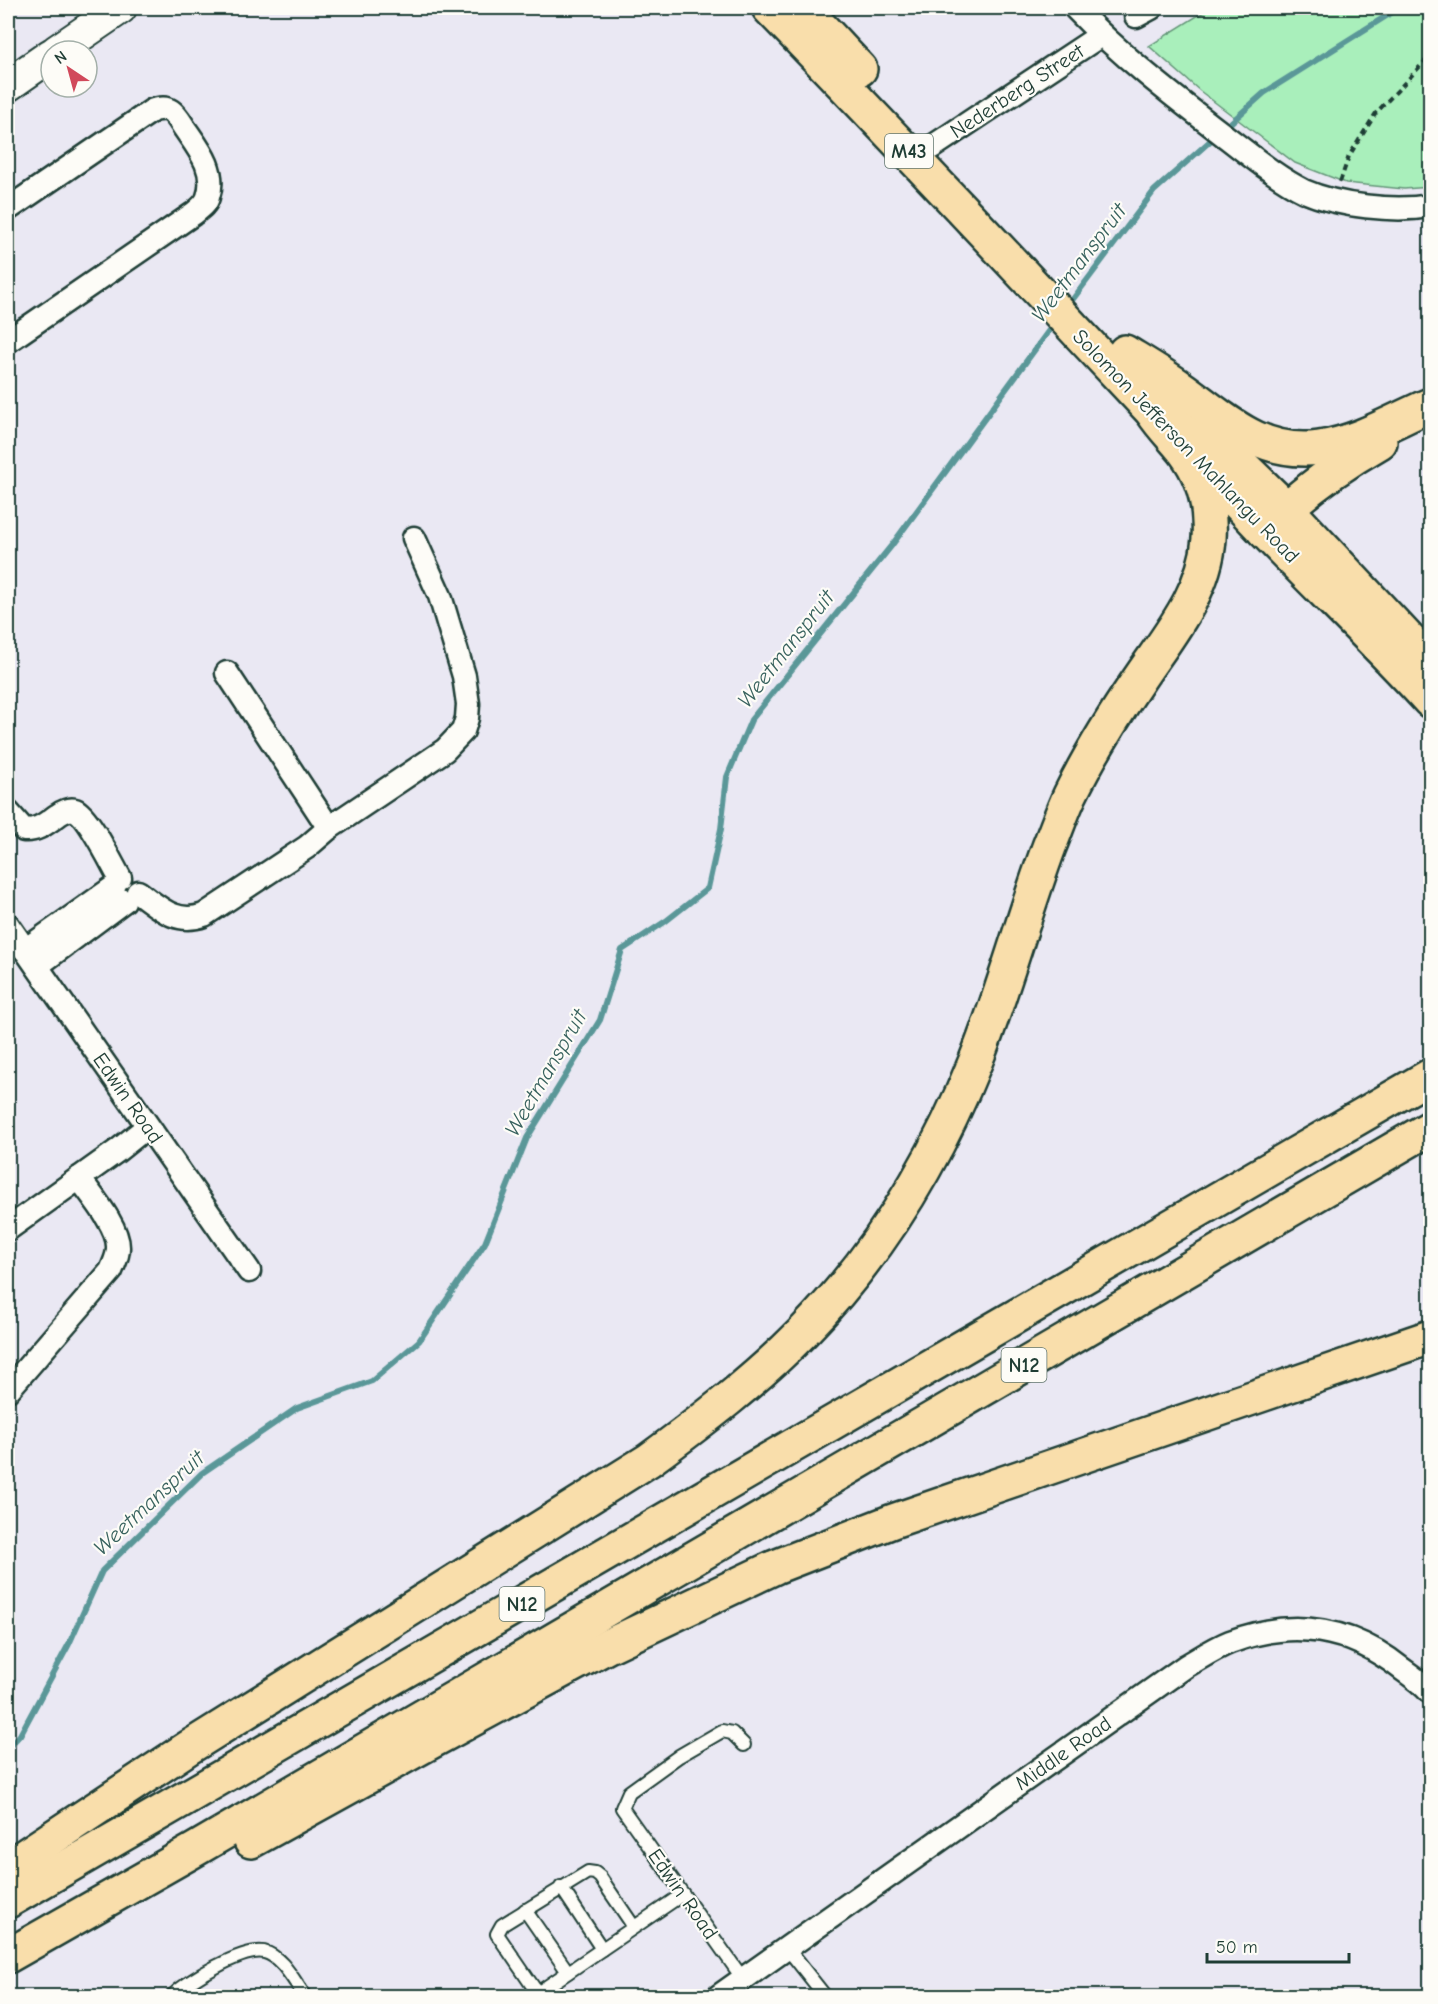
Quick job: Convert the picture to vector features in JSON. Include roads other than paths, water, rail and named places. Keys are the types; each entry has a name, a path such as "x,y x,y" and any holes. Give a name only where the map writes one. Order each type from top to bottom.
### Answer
{"main road":[{"path":"75,39 120,8"},
{"name":"Solomon Jefferson Mahlangu Road","path":"769,8 1052,292 1286,507 1431,662"},
{"name":"Solomon Jefferson Mahlangu Road","path":"803,8 932,147 1052,292"},
{"path":"8,85 39,63"},
{"path":"1113,350 1180,387 1240,431 1267,443 1292,448 1318,448 1340,443 1431,405"},
{"name":"Solomon Jefferson Mahlangu Road","path":"1113,350 1153,413 1264,531 1389,655 1431,701"},
{"path":"1264,531 1286,507 1364,451 1431,412"},
{"path":"8,1867 188,1748 649,1460 748,1383 802,1333 854,1274 896,1217 955,1109 993,1015 1039,874 1068,798 1093,751 1180,617 1203,574 1209,537 1209,511 1205,491 1192,463 1153,413"},
{"name":"N12","path":"8,1900 1431,1076"},
{"name":"N12","path":"8,1956 1431,1128"},
{"path":"39,1938 155,1889 264,1835 608,1646 775,1567 893,1521 1431,1337"}],"street":[{"path":"1075,8 1101,35 1193,112 1249,155 1305,191 1333,200 1375,207 1431,206"},
{"name":"Nederberg Street","path":"932,147 1101,35"},
{"path":"8,209 153,110 163,108 170,110 176,117 204,158 210,173 209,195 205,204 193,214 8,341"},
{"path":"8,812 24,830 33,831 60,813 75,810 82,815 95,834 124,889 178,918 188,920 224,903 307,847 329,828 445,750 463,731 468,718 464,676 440,596 414,538"},
{"path":"227,673 329,828"},
{"path":"19,948 124,889"},
{"name":"Edwin Road","path":"19,948 249,1271"},
{"path":"8,1228 80,1178 147,1127"},
{"path":"8,1390 111,1271 117,1257 119,1245 115,1233 80,1178"},
{"name":"Middle Road","path":"719,1996 1186,1666 1228,1642 1279,1629 1312,1628 1340,1634 1390,1659 1431,1692"}],"lane":[{"name":"Edwin Road","path":"743,1979 622,1808 629,1792 679,1755 722,1731 732,1732 744,1745"},
{"path":"634,1928 600,1877 588,1872 502,1925 497,1934 539,1992 634,1928 683,1894"},
{"path":"561,1887 602,1949"},
{"path":"525,1910 568,1972"},
{"path":"787,1948 825,1996"},
{"path":"172,1996 205,1973 233,1959 251,1953 264,1952 276,1959 305,1996"}],"waterway":[{"name":"Weetmanspruit","path":"1067,307 1154,191 1264,93 1399,8"},
{"name":"Weetmanspruit","path":"8,1748 20,1735 69,1644 102,1571 202,1473 297,1408 372,1381 419,1341 485,1243 527,1138 600,1020 622,950 666,921 708,888 721,829 727,777 751,720 892,545 1055,322"}]}
